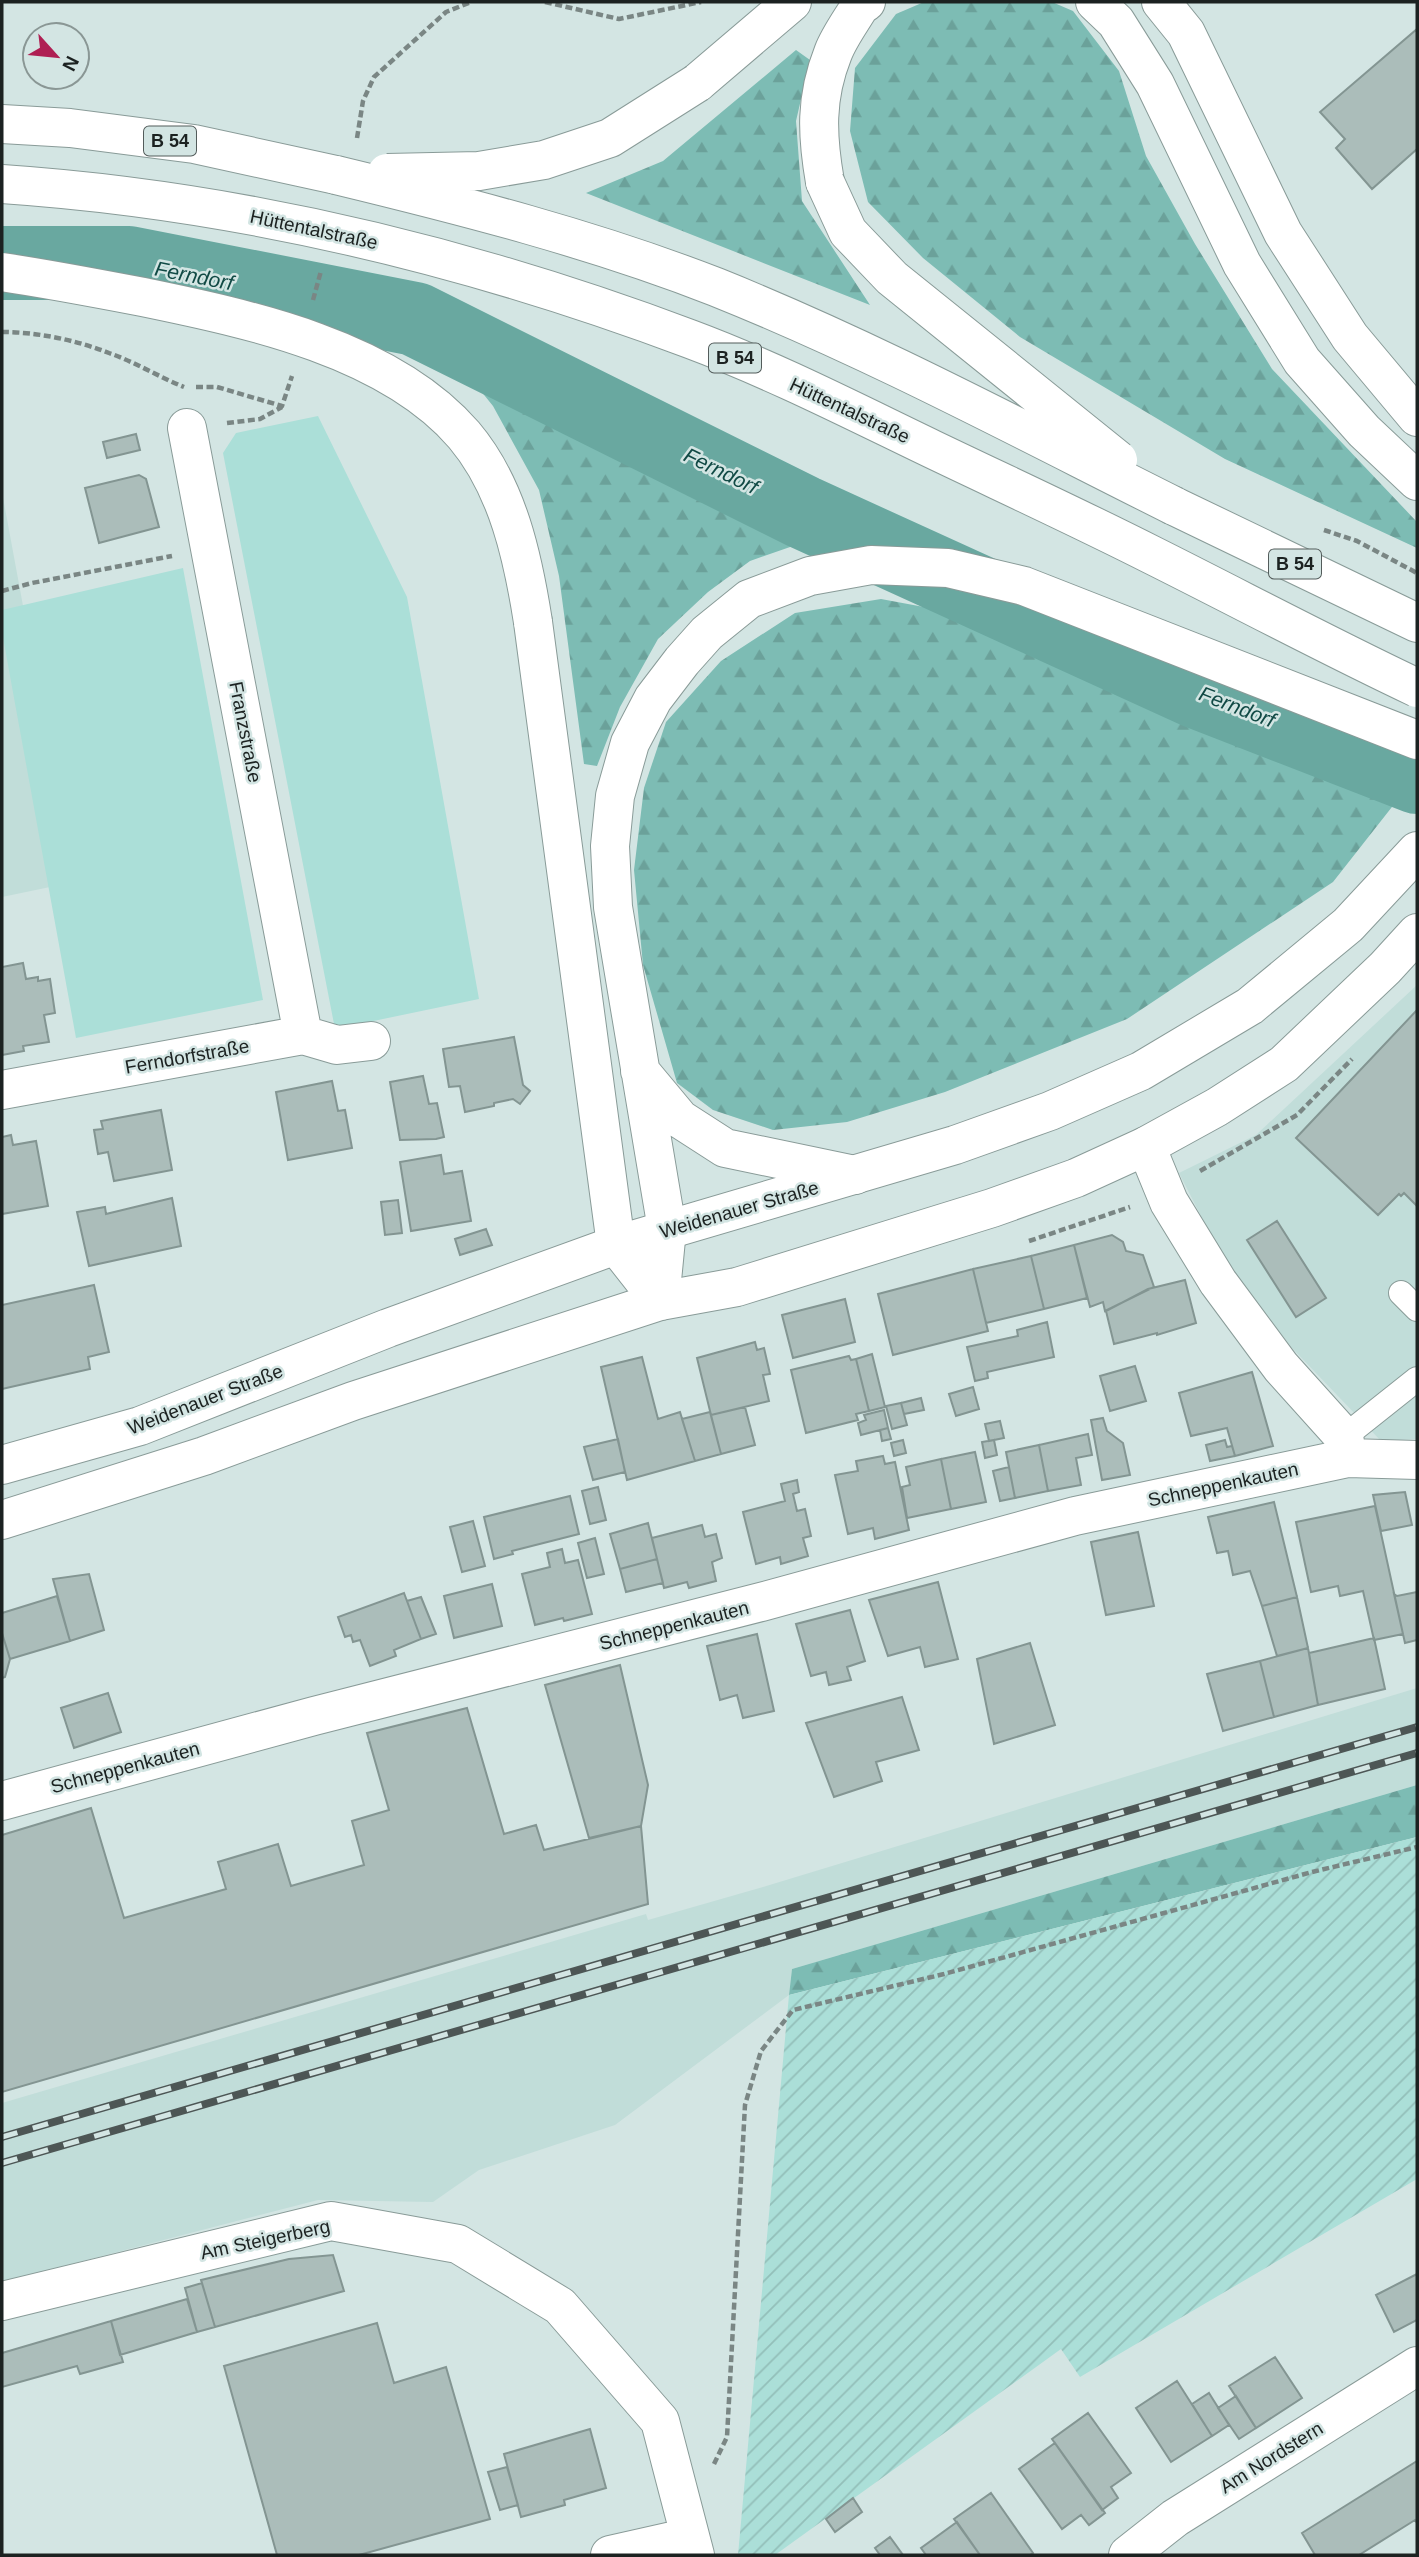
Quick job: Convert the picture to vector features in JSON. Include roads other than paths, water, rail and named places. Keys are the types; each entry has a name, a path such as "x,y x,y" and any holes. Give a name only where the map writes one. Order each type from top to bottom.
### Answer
{"main road":[{"path":"336,175 479,171 544,160 610,138 697,83 792,2"},
{"path":"866,2 860,6 833,52 818,110 818,145 825,182 848,232 892,278 1174,506"},
{"path":"1095,2 1116,22 1155,84 1242,264 1302,361 1364,431 1417,481"},
{"path":"1161,2 1186,33 1283,233 1350,337 1417,417"},
{"name":"B 54","path":"2,124 70,128 194,144 336,175 462,205 577,239 714,287 850,344 1174,506 1417,623"},
{"name":"Hüttentalstraße","path":"2,184 181,202 321,228 444,259 562,294 680,335 822,396 1150,554 1417,688"},
{"path":"2,272 53,279 187,306 284,332 347,356 395,379 430,401 465,436 489,472 512,524 525,573 616,1245 660,1301"},
{"name":"Franzstraße","path":"187,428 303,1035"},
{"path":"660,1301 667,1229 613,907 610,846 615,796 631,743 653,699 708,632 749,599 810,576 871,565 948,568 1024,586 1417,740"},
{"name":"Weidenauer Straße","path":"2,1465 140,1426 388,1328 616,1245 955,1145 1050,1111 1141,1071 1250,1006 1348,925 1417,851"},
{"path":"2,1520 204,1455 353,1401 660,1301 737,1287 992,1208 1076,1178 1146,1146 1217,1107 1284,1064 1385,968 1417,933"},
{"name":"Ferndorfstraße","path":"2,1090 303,1035 337,1045 371,1041"},
{"path":"639,1069 680,1119 724,1148 855,1175"},
{"path":"1146,1146 1169,1202 1218,1282 1281,1367 1346,1447"},
{"name":"Schneppenkauten","path":"2,1801 314,1716 761,1602 1075,1516 1346,1447 1417,1460"},
{"name":"Am Steigerberg","path":"2,2301 331,2221 458,2244 560,2306 660,2421 693,2546"},
{"name":"Am Nordstern","path":"1128,2555 1175,2518 1417,2365"},
{"path":"610,2555 693,2546"}],"lane":[{"path":"1346,1447 1417,1379"}],"waterway":[{"name":"Ferndorf","path":"2,263 129,263 415,319 803,512 1198,692 1417,777"}],"railway":[{"path":"2,2137 1417,1727"},
{"path":"2,2163 1417,1753"}]}
